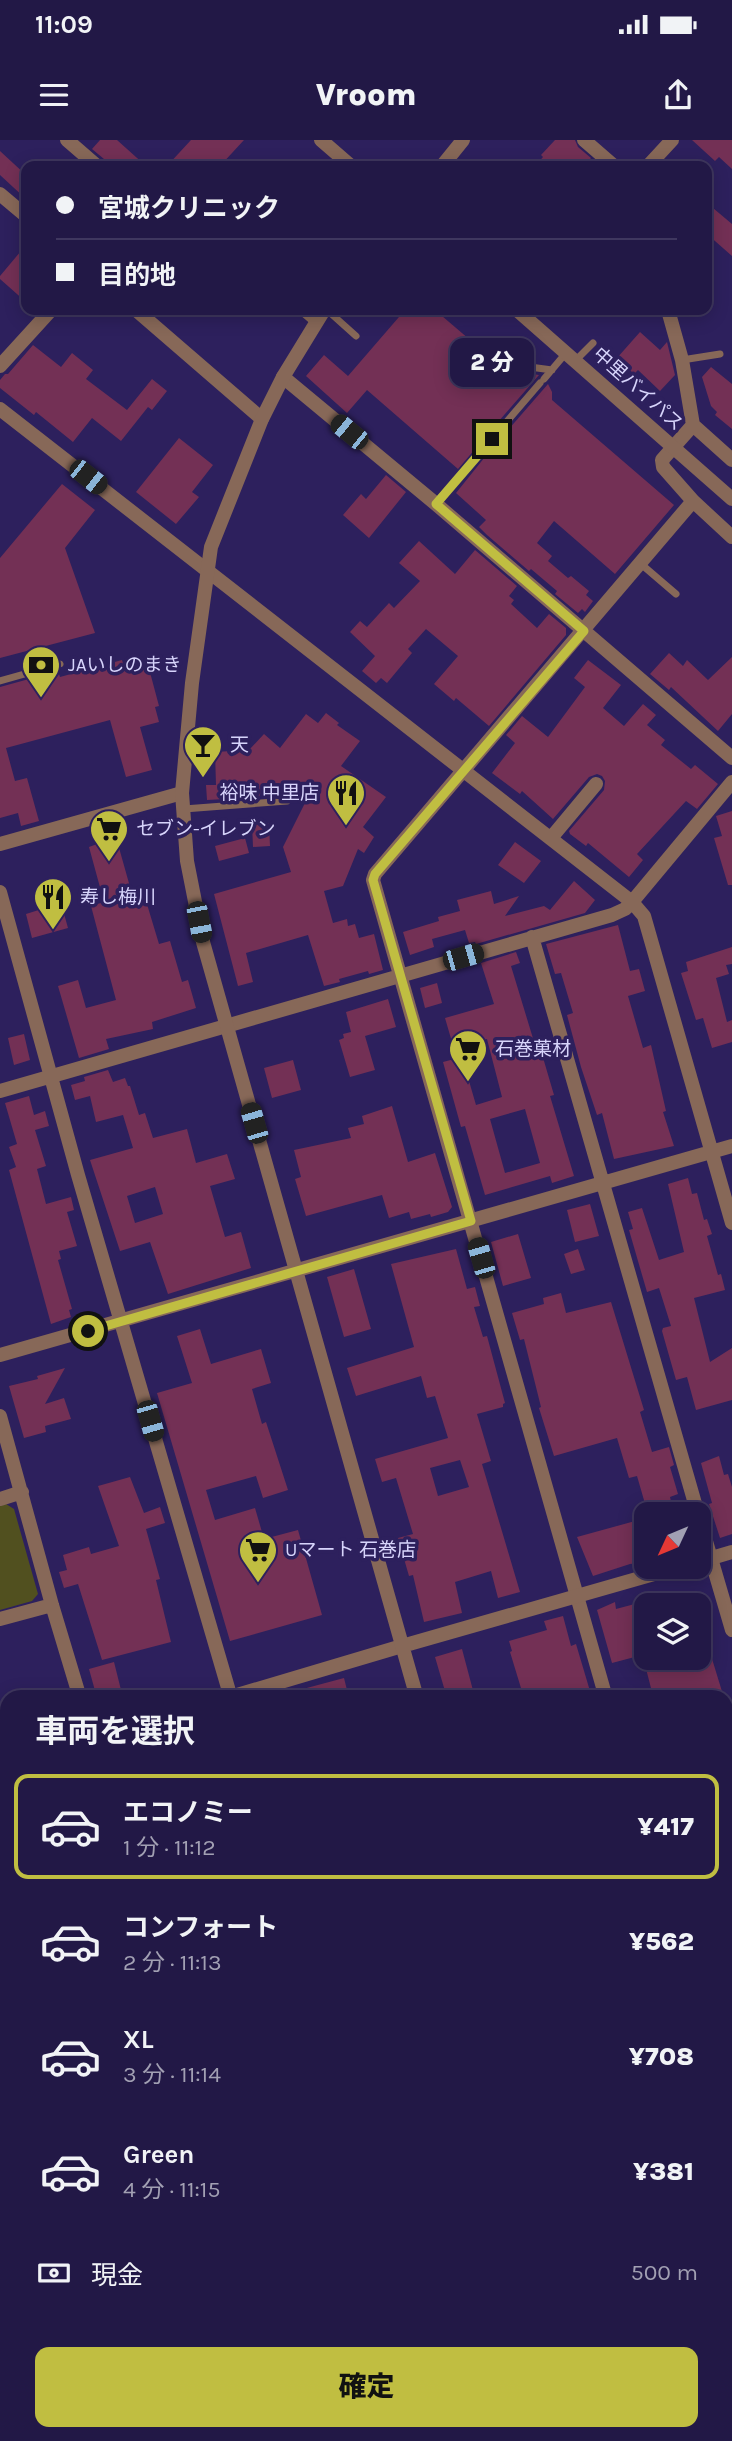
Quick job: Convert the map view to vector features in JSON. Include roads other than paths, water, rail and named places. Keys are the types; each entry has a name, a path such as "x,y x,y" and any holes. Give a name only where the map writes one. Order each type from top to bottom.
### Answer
{"street":[{"path":"66,140 91,161"},
{"path":"321,140 345,161"},
{"path":"446,161 463,140"},
{"path":"584,140 608,161"},
{"path":"653,161 672,140"},
{"path":"0,194 21,212"},
{"path":"0,366 46,315"},
{"path":"142,315 262,419"},
{"path":"322,315 283,377 262,419 212,547 192,683 182,793 187,861 203,942 415,1690"},
{"name":"中里バイパス","path":"523,315 732,499"},
{"path":"669,315 682,360 693,425 731,457"},
{"path":"283,377 436,504 732,758"},
{"path":"0,409 632,902 644,916 732,1223"},
{"path":"693,425 662,460 663,467 732,537"},
{"path":"604,1690 373,880 375,874 694,501"},
{"path":"0,1091 612,915 632,902 732,782"},
{"path":"551,838 596,784"},
{"path":"0,844 182,793"},
{"path":"0,892 228,1690"},
{"path":"532,937 695,1502"},
{"path":"0,1355 732,1146"},
{"path":"0,1416 78,1690"},
{"path":"0,1499 22,1492"},
{"path":"711,1558 732,1552"},
{"path":"711,1576 732,1630"},
{"path":"254,1690 636,1579"},
{"path":"0,1619 52,1605"}],"lane":[{"path":"306,315 315,323"},
{"path":"332,315 356,336"},
{"path":"503,426 552,370 593,343"},
{"path":"682,360 720,354"},
{"path":"515,365 552,370"},
{"path":"436,504 492,439"},
{"path":"641,564 676,594"},
{"path":"0,681 60,664"},
{"path":"184,809 287,801"}],"place":[{"name":"JAいしのまき","path":"41,699"},
{"name":"天","path":"203,779"},
{"name":"裕味 中里店","path":"346,827"},
{"name":"セブン-イレブン","path":"109,863"},
{"name":"寿し梅川","path":"53,931"},
{"name":"石巻菓材","path":"468,1083"},
{"name":"Uマート 石巻店","path":"258,1584"}]}
